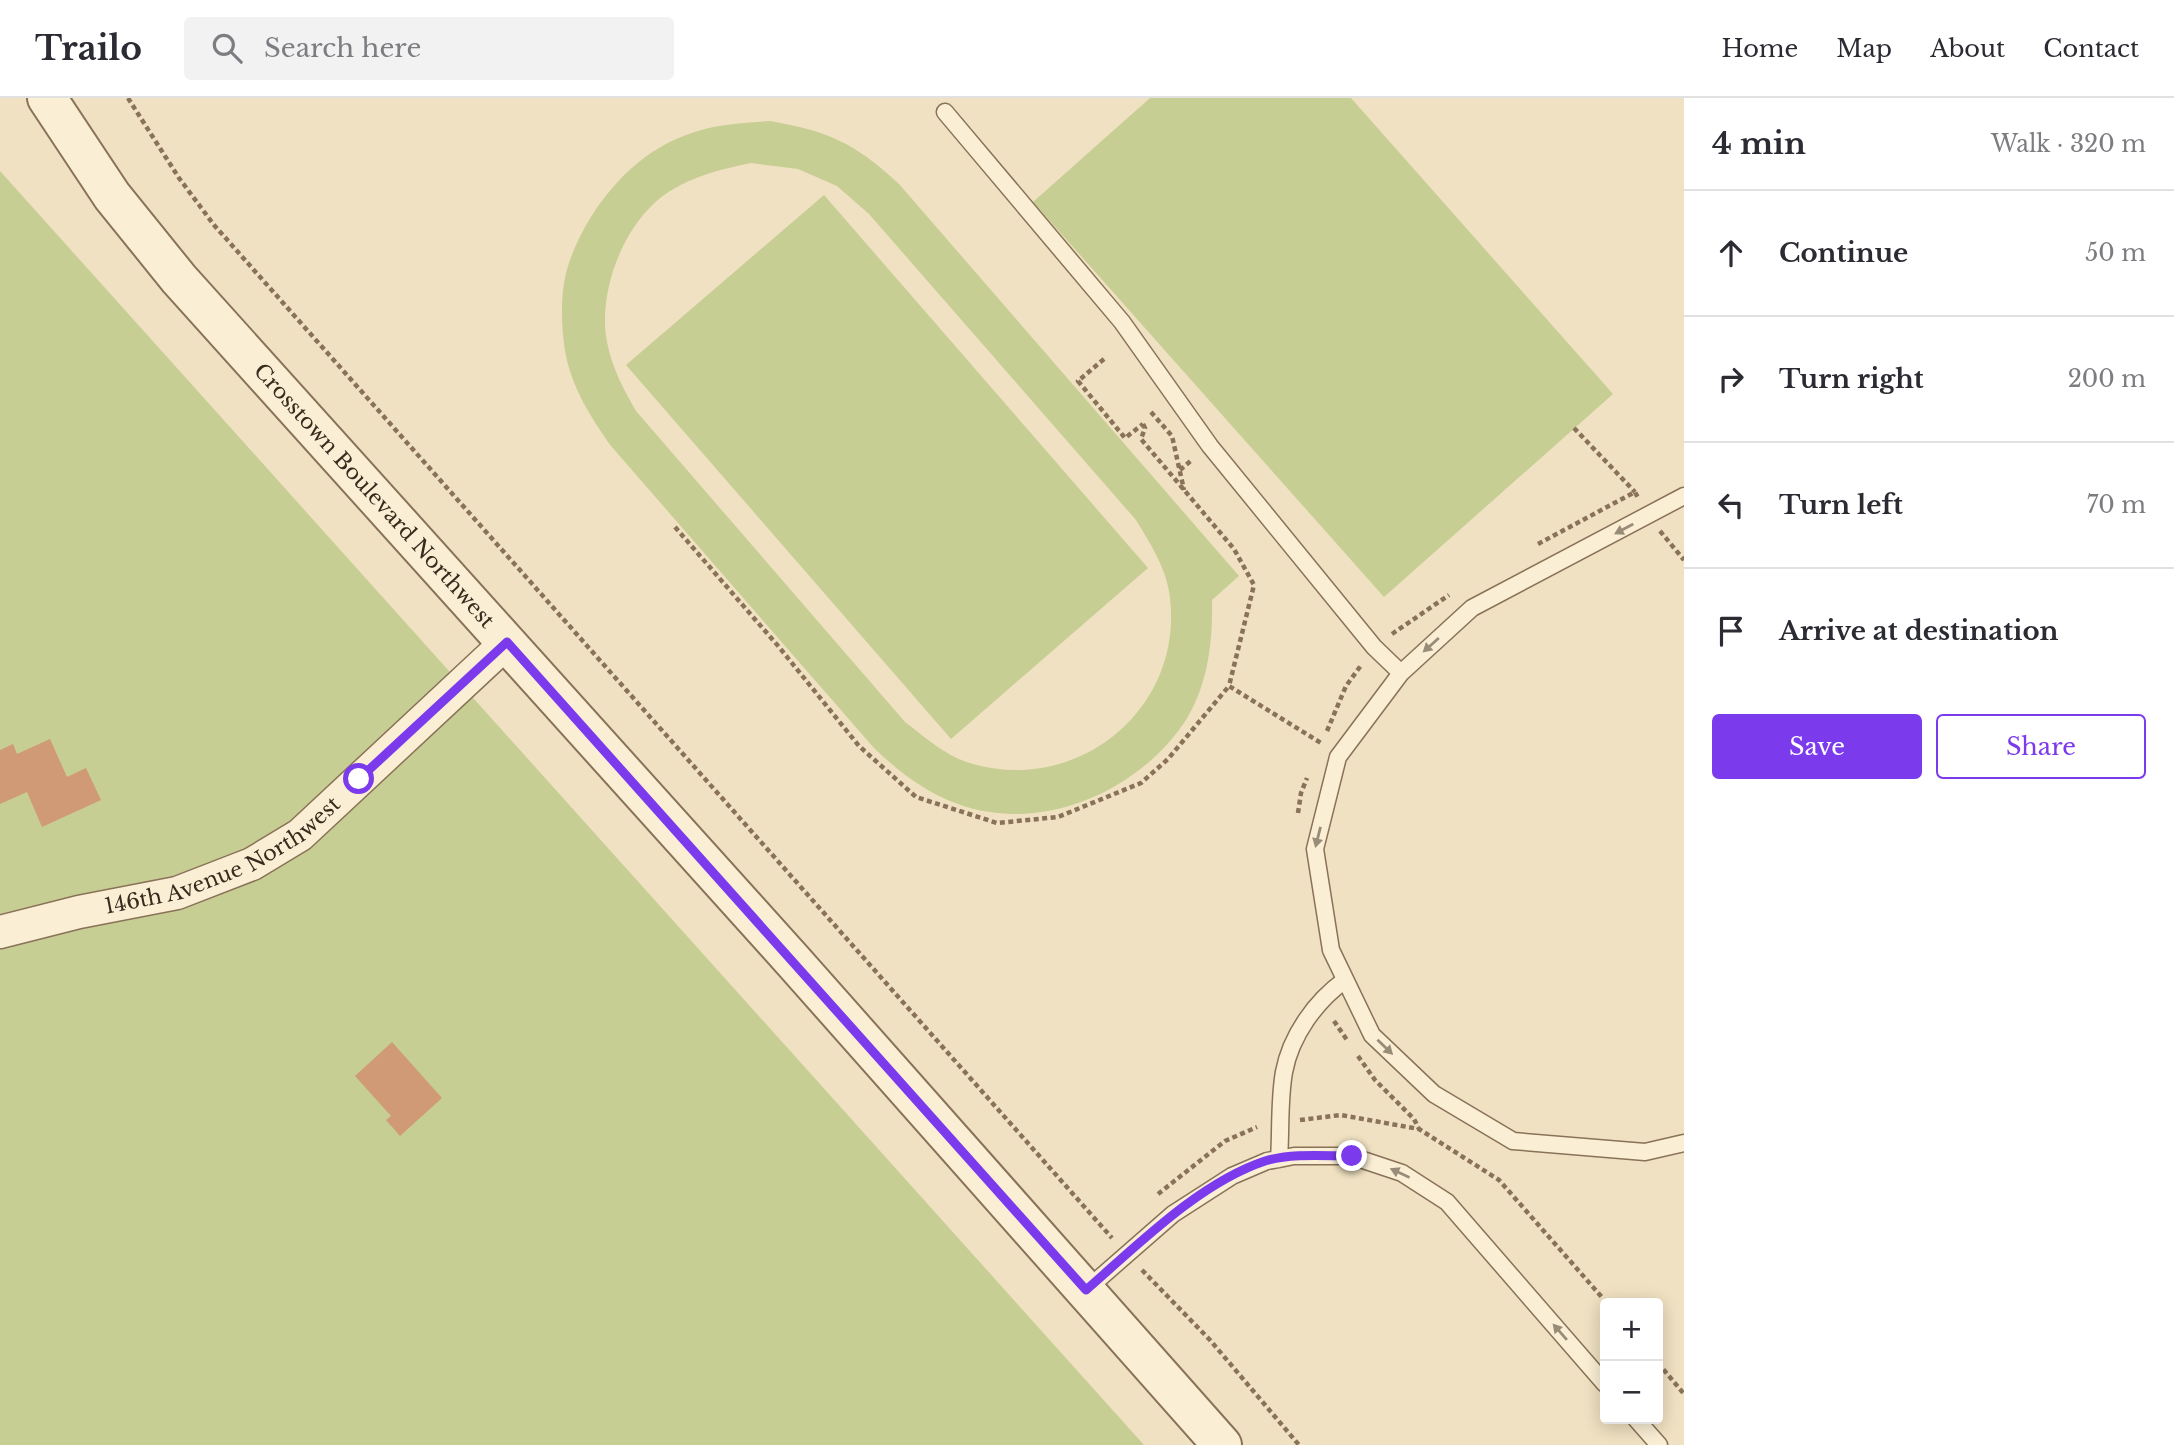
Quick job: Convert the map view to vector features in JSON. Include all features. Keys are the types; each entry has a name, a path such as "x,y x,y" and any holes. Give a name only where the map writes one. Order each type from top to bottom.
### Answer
{"street":[{"name":"Crosstown Boulevard Northwest","path":"47,98 112,196 179,279 507,642 1222,1445"},
{"name":"146th Avenue Northwest","path":"0,932 79,912 177,894 252,864 300,835 507,642"}],"lane":[{"path":"945,112 1122,322 1210,446 1374,647 1401,673"},
{"path":"1684,496 1472,607 1401,673 1338,757 1315,849 1331,950 1372,1035 1434,1094 1513,1141 1645,1152 1684,1143"},
{"path":"1279,1159 1284,1071 1300,1029 1326,994 1345,979"},
{"path":"1086,1290 1174,1214 1232,1176 1267,1161 1294,1156 1352,1156 1402,1172 1447,1202 1600,1378"},
{"path":"1640,1424 1659,1445"}],"path":[{"path":"128,98 179,178 223,235 1107,1232"},
{"path":"675,527 779,647 859,746 916,797 997,823 1058,817 1141,783 1168,759 1229,686 1254,585 1234,549 1141,439 1145,428 1143,424 1125,438 1078,381 1104,359"},
{"path":"1151,412 1172,436 1185,490"},
{"path":"1574,428 1635,492 1647,517 1684,560"},
{"path":"1527,550 1635,492"},
{"path":"1317,756 1346,686 1374,647 1457,590"},
{"path":"1229,686 1322,743"},
{"path":"1298,818 1301,793 1311,768"},
{"path":"1321,1000 1375,1080 1415,1119 1419,1129"},
{"path":"1143,1272 1210,1340 1299,1445"},
{"path":"1663,1369 1684,1394"}],"green space":[{"path":"1150,98 1351,98 1613,394 1384,597 1033,202"},
{"path":"770,121 808,129 840,141 868,158 899,184 1239,576 1212,600 1211,631 1204,679 1184,723 1164,748 1140,769 1113,787 1084,801 1053,810 1021,814 989,812 958,804 913,781 874,748 611,446 583,401 568,364 562,308 568,266 586,225 598,206 629,171 666,144 706,128","holes":["751,163 798,169 837,186 869,214 1136,520 1157,558 1166,577 1170,598 1170,638 1160,675 1142,707 1116,734 1086,754 1051,766 1013,770 973,764 946,752 905,722 636,411 622,386 607,342 606,301 618,258 640,219 654,203 670,191 709,173"]},
{"path":"0,171 1144,1445 0,1445"},
{"path":"824,195 1148,568 951,739 626,365"}],"building":[{"path":"50,739 67,777 86,768 101,800 42,827 27,792 0,804 0,750 13,744 17,754"},
{"path":"392,1042 442,1098 400,1136 386,1120 391,1116 355,1076"}],"route":[{"path":"359,779 507,642 1086,1290 1174,1214 1232,1176 1267,1161 1294,1156 1352,1156"}]}
